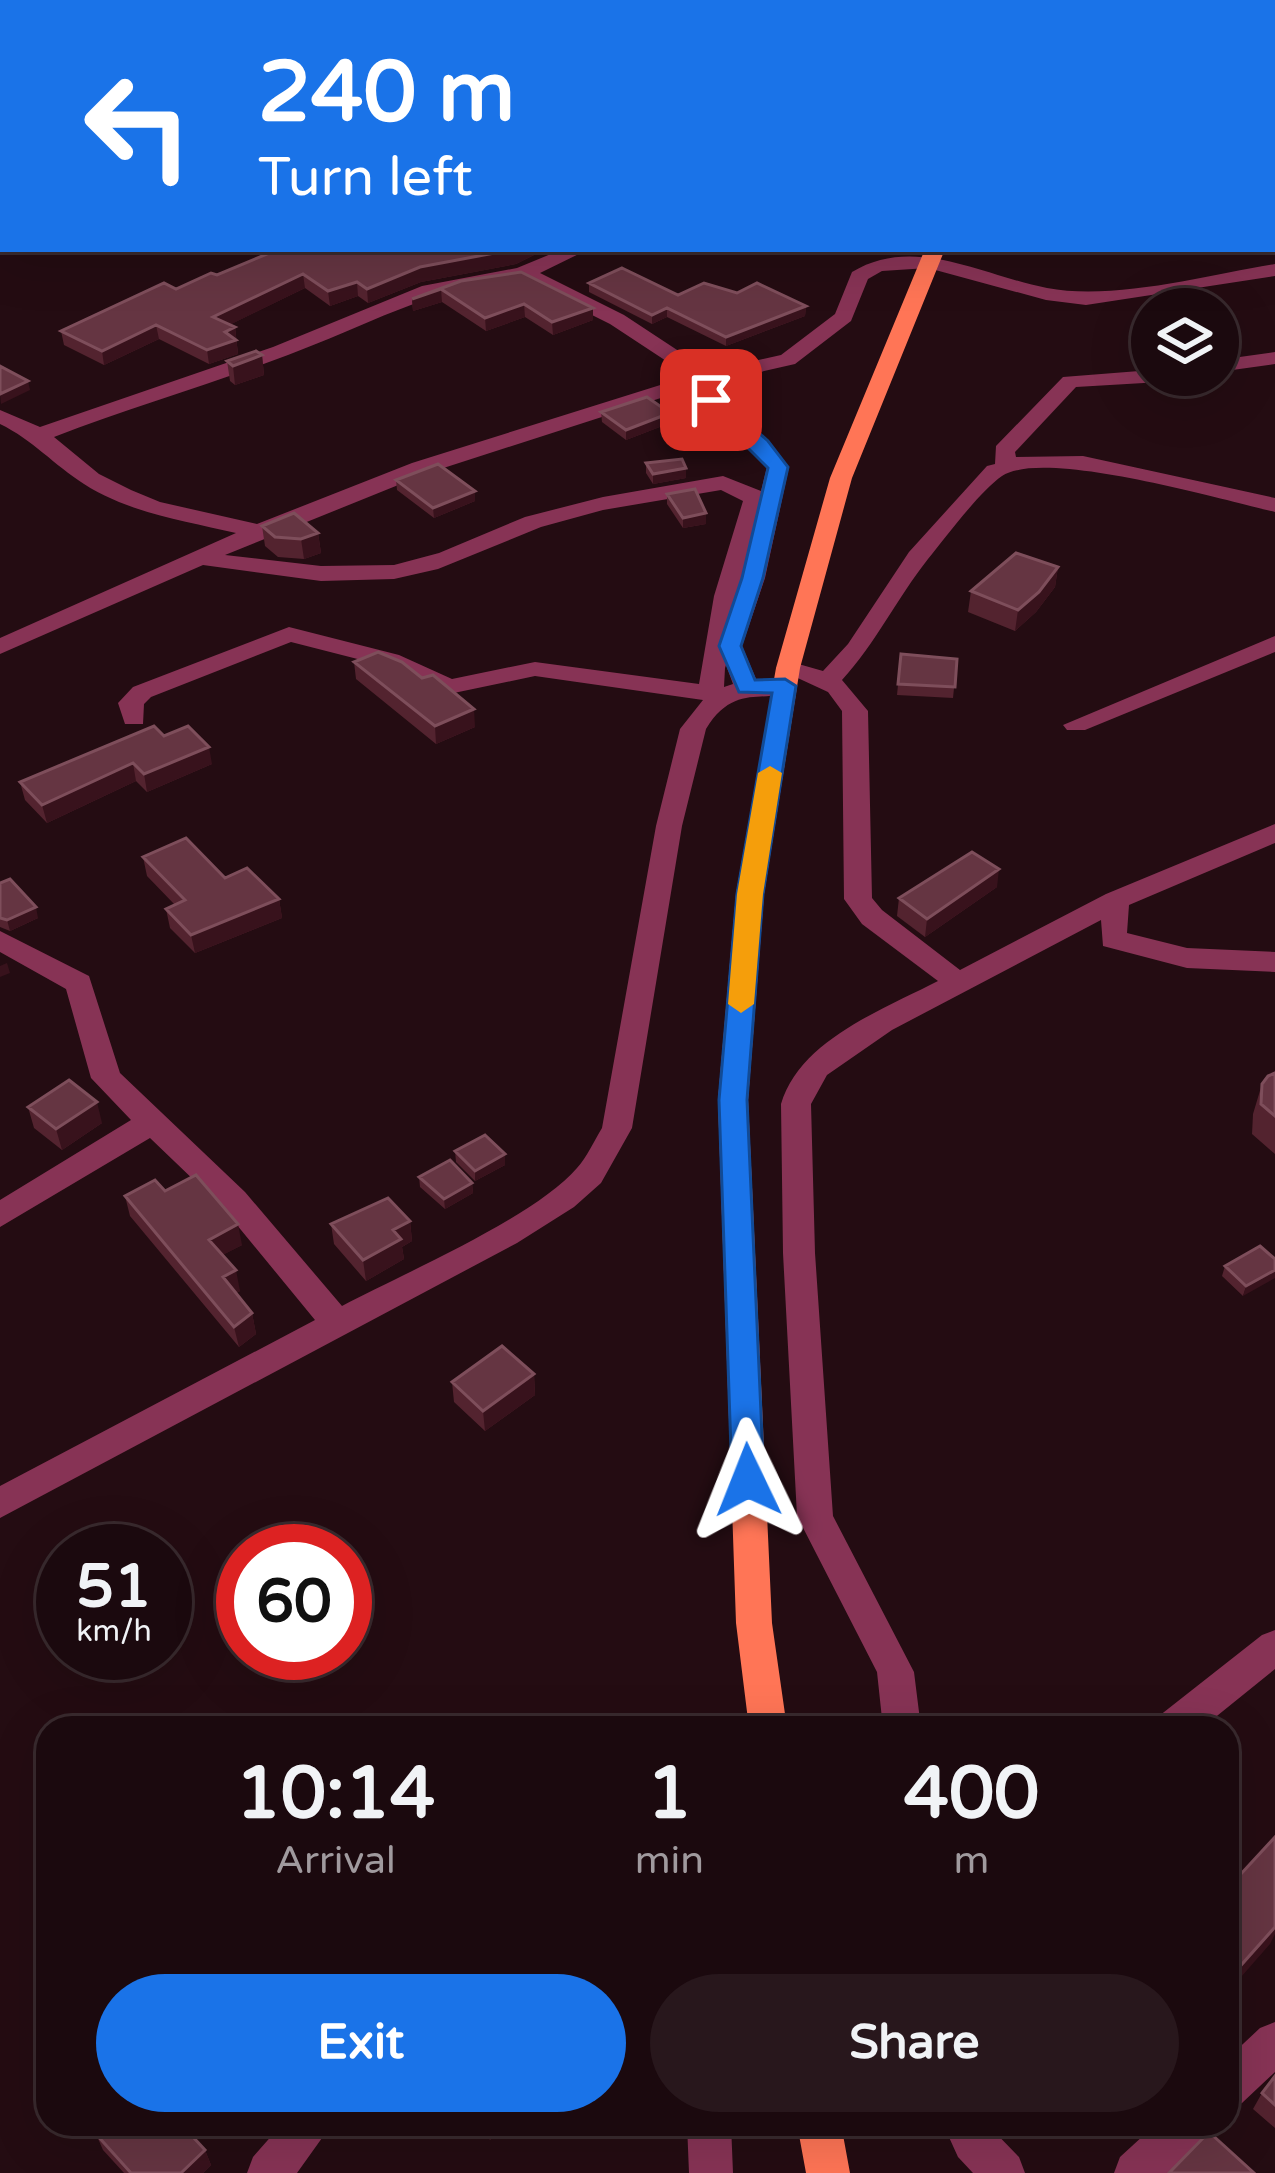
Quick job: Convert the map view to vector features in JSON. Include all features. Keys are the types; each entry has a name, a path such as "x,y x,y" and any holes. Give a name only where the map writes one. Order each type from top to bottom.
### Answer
{"main road":[{"path":"766,1716 754,1623 733,1100 750,894 786,677 841,478 932,256"},
{"path":"821,2136 828,2173"}],"street":[{"path":"39,435 151,392 286,349 421,292 521,274 572,252"},
{"path":"0,647 259,531 508,437 704,378 799,355 844,317 855,282 871,267 932,256 1046,294 1086,299 1275,270"},
{"path":"0,1503 538,1216 590,1175 617,1128 669,826 693,730 705,710 728,692 730,646 753,578 778,467 717,409 704,378 610,316 538,277 521,274"},
{"path":"1239,363 1275,358"},
{"path":"1006,465 1004,451 1070,381 1131,378"},
{"path":"0,416 39,435 91,479 122,495 167,511 259,531"},
{"path":"827,681 857,649 917,557 982,482 1006,465 1051,460 1083,463 1275,505"},
{"path":"200,556 276,570 392,572 420,567 530,523 590,506 723,483 737,486 753,495 754,501 726,590 712,656 728,692"},
{"path":"134,719 130,703 142,692 289,634 390,660 449,687 535,669 562,676 728,692 786,677 827,681 850,697 855,711 858,899 872,916 959,983"},
{"path":"1076,725 1170,691 1275,643"},
{"path":"904,1716 898,1675 824,1548 815,1516 799,1253 796,1104 802,1084 835,1052 959,983 1116,900 1275,832"},
{"path":"1116,900 1114,939 1187,958 1275,962"},
{"path":"0,940 79,983 106,1078 149,1124 234,1200 338,1325"},
{"path":"0,1216 149,1124"},
{"path":"1187,1716 1275,1647"},
{"path":"1239,2077 1275,2043"},
{"path":"269,2173 300,2136"},
{"path":"710,2136 711,2173"},
{"path":"971,2136 1003,2173"},
{"path":"1136,2173 1176,2136"}],"building":[{"path":"272,252 500,252 420,267 367,289 357,282 328,291 303,274 213,317 235,327 225,332 236,340 207,350 156,325 102,351 61,331 164,283 176,289 211,273 217,275"},
{"path":"622,268 678,295 704,283 737,293 757,283 806,306 726,337 667,308 652,315 589,283"},
{"path":"521,272 593,308 552,322 524,304 485,318 441,289 412,299 461,281"},
{"path":"256,351 262,355 233,366 227,361"},
{"path":"0,366 28,381 0,394"},
{"path":"647,397 670,413 626,430 601,412"},
{"path":"682,459 686,468 653,474 646,463"},
{"path":"438,464 475,491 433,508 396,480"},
{"path":"695,489 706,513 683,518 667,494"},
{"path":"294,513 318,533 301,539 275,537 262,526"},
{"path":"1016,553 1058,567 1018,610 971,591"},
{"path":"378,652 402,662 422,678 433,675 474,709 435,726 354,662"},
{"path":"901,654 957,659 955,687 898,684"},
{"path":"154,726 164,736 188,726 209,747 144,774 133,763 42,805 20,782"},
{"path":"186,838 225,878 247,868 279,899 191,935 166,909 185,900 143,857"},
{"path":"972,852 999,869 927,919 899,898"},
{"path":"10,879 36,907 7,920 0,918 0,883"},
{"path":"1275,1073 1275,1116 1261,1104 1262,1084"},
{"path":"69,1080 97,1102 56,1129 28,1107"},
{"path":"485,1135 505,1154 475,1171 455,1151"},
{"path":"450,1160 472,1183 444,1199 419,1177"},
{"path":"196,1175 238,1224 209,1240 236,1270 223,1277 252,1313 234,1327 125,1196 155,1180 165,1191"},
{"path":"388,1198 410,1221 393,1230 401,1239 363,1260 331,1224"},
{"path":"1260,1246 1275,1259 1275,1270 1246,1286 1225,1266"},
{"path":"502,1346 534,1374 483,1411 452,1382"},
{"path":"1275,1837 1275,1927 1239,1968 1239,1876"},
{"path":"1275,2076 1275,2105 1262,2093"},
{"path":"98,2136 192,2136 205,2150 181,2173 131,2173"},
{"path":"1205,2136 1213,2136 1254,2173 1169,2173"}],"slow traffic":[{"path":"741,1004 750,894 770,773"}],"route":[{"path":"711,400 778,467 753,578 730,646 747,687 785,686 750,894 733,1100 748,1480"}]}
